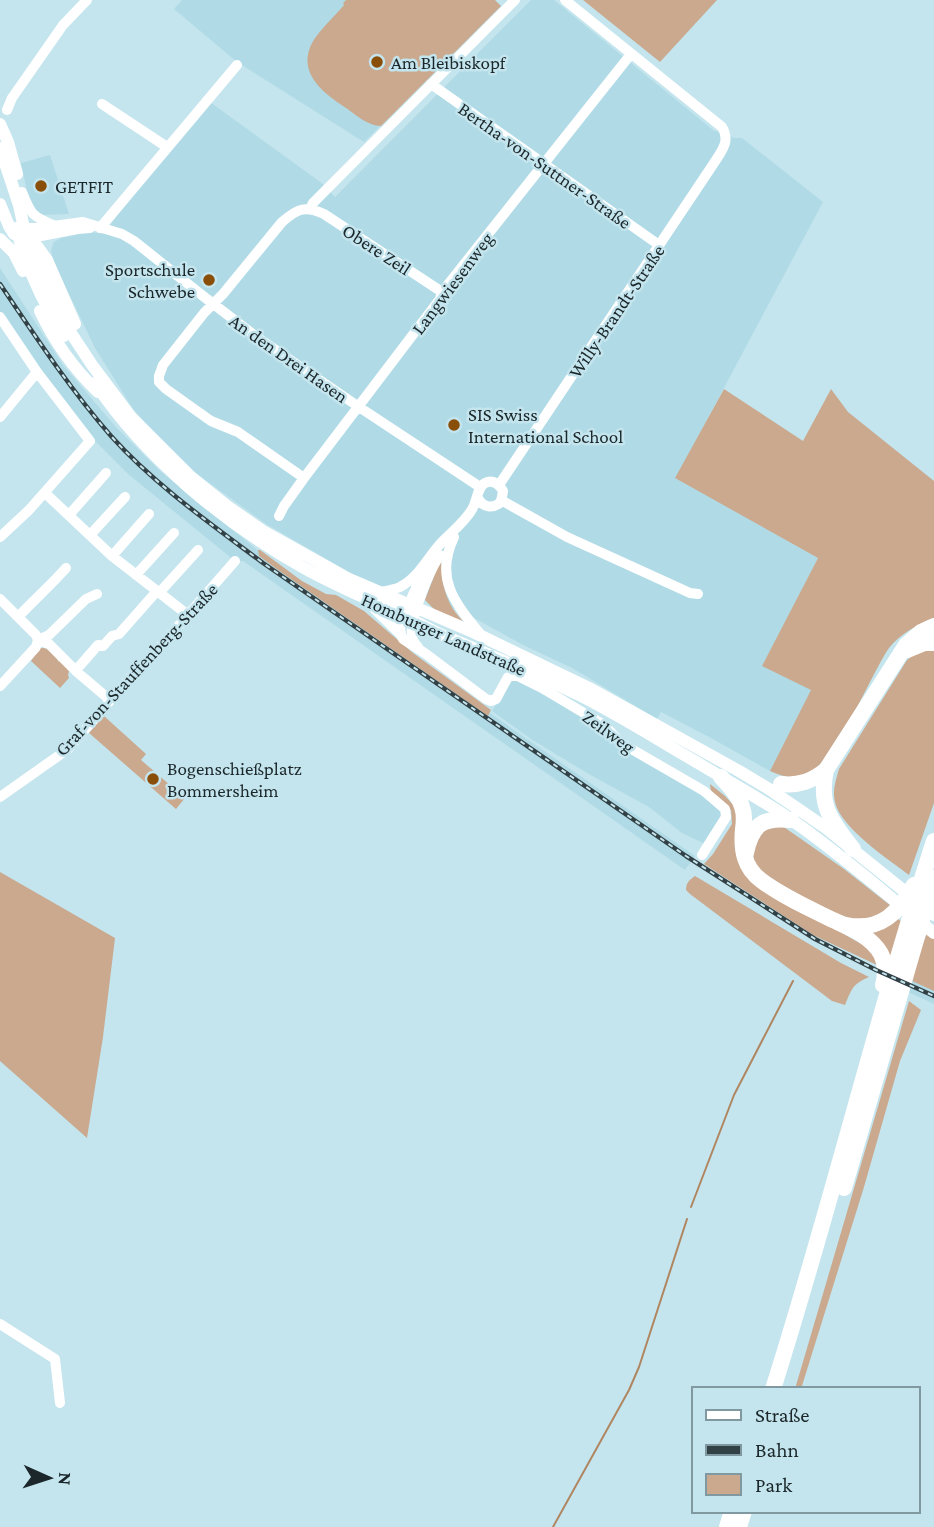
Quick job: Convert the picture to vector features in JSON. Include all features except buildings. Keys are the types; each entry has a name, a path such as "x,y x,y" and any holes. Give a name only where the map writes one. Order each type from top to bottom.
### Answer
{"highway":[{"path":"781,785 810,781 826,769 906,645 934,626"},
{"path":"897,658 914,646 934,643"},
{"path":"826,769 823,788 828,814 853,849"},
{"path":"721,777 734,791 743,810 741,845 755,876 873,943 894,974"},
{"path":"747,863 748,845 760,825 770,819 791,820"},
{"path":"912,931 928,915 932,848"},
{"path":"845,925 873,924 892,914 905,901 928,887"},
{"path":"786,1387 821,1269 894,974 928,887"},
{"path":"774,1387 889,996"}],"main road":[{"path":"0,124 8,142 17,233 76,326 112,400"},
{"path":"0,148 13,202 14,253 54,337 80,375 112,400"},
{"path":"0,170 13,202 25,209 24,220 12,230"},
{"path":"12,230 37,261"},
{"path":"0,239 14,253"},
{"name":"Homburger Landstraße","path":"37,261 38,289 54,320 112,400 157,457 223,514 302,567 362,597 482,637 593,690 739,772 797,808 853,849 928,915"},
{"name":"Homburger Landstraße","path":"112,400 191,477 263,531 378,593 440,634 505,660 585,698 721,777 791,820 862,873 934,933"},
{"path":"739,772 781,785"}],"street":[{"path":"303,478 238,432 211,421 166,389 159,382 163,365 282,222 300,210 310,209 516,0"},
{"path":"565,0 631,54"},
{"path":"7,110 12,98 62,25 81,2"},
{"name":"Willy-Brandt-Straße","path":"499,485 724,147 726,134 722,127 631,54"},
{"name":"Langwiesenweg","path":"279,516 303,478 440,299 442,292 631,54"},
{"path":"100,228 237,65"},
{"name":"Bertha-von-Suttner-Straße","path":"431,84 659,245"},
{"path":"102,104 167,147"},
{"path":"13,202 28,208 33,215 54,230 37,261"},
{"name":"Obere Zeil","path":"310,209 324,214 442,292"},
{"name":"An den Drei Hasen","path":"12,230 41,236 54,230 100,228 134,240 213,304 482,497"},
{"path":"0,317 37,372 90,441 45,493 0,537"},
{"path":"0,417 37,372"},
{"path":"69,515 106,473"},
{"path":"401,635 401,627 411,613 435,561 482,497 483,484 491,482 499,485 503,491 501,500 494,506 482,497"},
{"path":"45,493 112,556 188,615"},
{"path":"90,535 125,497"},
{"path":"378,593 400,587 426,564 482,497"},
{"path":"501,500 568,537 698,594"},
{"path":"112,556 149,514"},
{"path":"135,575 174,533"},
{"path":"454,537 447,556 447,580 460,611 482,637"},
{"path":"76,670 98,645 103,646 112,636 119,634 198,550"},
{"name":"Graf-von-Stauffenberg-Straße","path":"0,797 68,749 235,561"},
{"path":"420,649 412,636 411,613 426,564"},
{"path":"18,617 66,568"},
{"path":"38,640 49,635 86,599 97,593"},
{"name":"Zeilweg","path":"362,597 409,643 486,699 496,699 506,681 512,676 518,676 604,725 621,743 711,796 725,809 726,817 702,855"},
{"path":"0,599 38,640 36,647 0,687"},
{"path":"38,640 49,644 110,700"},
{"path":"0,1324 55,1359 60,1403"}],"shaded area":[{"path":"182,0 495,0 501,6 364,142 237,62 174,9"},
{"path":"531,0 554,0 713,130 734,138 742,138 823,202 676,478 818,558 763,665 812,690 770,771 661,712 657,719 572,668 474,618 397,583 378,586 363,580 266,524 197,474 162,442 133,409 95,348 54,263 51,251 54,242 90,232 103,234 156,165 210,102 323,184 335,197"},
{"path":"50,155 69,214 41,215 29,202 21,163"},
{"path":"0,268 63,365 115,426 159,470 266,557 695,856 685,870 243,561 235,561 128,474 96,442 90,441 0,317"},
{"path":"513,679 569,707 715,804 724,813 707,845 682,833 649,807 531,739 492,711"},
{"path":"912,981 934,991 934,1004 908,992"}],"green space":[{"name":"Am Bleibiskopf","path":"346,0 495,0 501,6 381,126 366,122 335,100 320,88 310,72 308,53 312,43"},
{"path":"583,0 717,0 660,62"},
{"path":"724,389 803,441 831,389 848,412 934,481 934,618 898,638 889,648 826,758 801,777 789,777 770,771 811,690 762,666 818,558 675,478"},
{"path":"258,550 302,581 326,594 336,595 364,611 413,653 491,710 488,716 278,570 259,556"},
{"path":"441,558 446,594 453,609 465,623 437,612 425,600"},
{"path":"40,648 50,651 69,671 69,678 60,688 31,661"},
{"path":"934,649 934,803 909,875 866,842 846,822 835,802 834,789 839,769 907,660 919,651"},
{"name":"Bogenschießplatz Bommersheim","path":"104,716 146,754 141,760 185,798 176,809 89,733"},
{"path":"710,784 738,810 740,818 735,843 738,860 802,910 863,945 873,953 879,966 813,935 704,864 732,824 731,810 711,792"},
{"path":"781,825 891,906 874,917 854,919 807,900 763,875 754,863 754,851 761,835 769,826"},
{"path":"0,872 115,938 87,1138 0,1061"},
{"path":"695,876 869,977 854,987 845,1005 832,1001 690,894 686,890 687,885"},
{"path":"896,917 903,923 890,968 857,928"},
{"path":"928,931 934,936 934,991 912,981"},
{"path":"909,1001 921,1010 900,1061 802,1387 796,1387"}],"waterway":[{"path":"691,1207 734,1095 793,981"},
{"path":"553,1527 629,1390 687,1219"}],"railway":[{"path":"0,284 67,381 111,436 146,471 204,519 263,563 686,856 815,939 934,996"}],"place":[{"name":"Am Bleibiskopf","path":"377,62"},
{"name":"GETFIT","path":"41,186"},
{"name":"Sportschule Schwebe","path":"209,280"},
{"name":"SIS Swiss International School","path":"454,425"},
{"name":"Bogenschießplatz Bommersheim","path":"153,779"}]}
